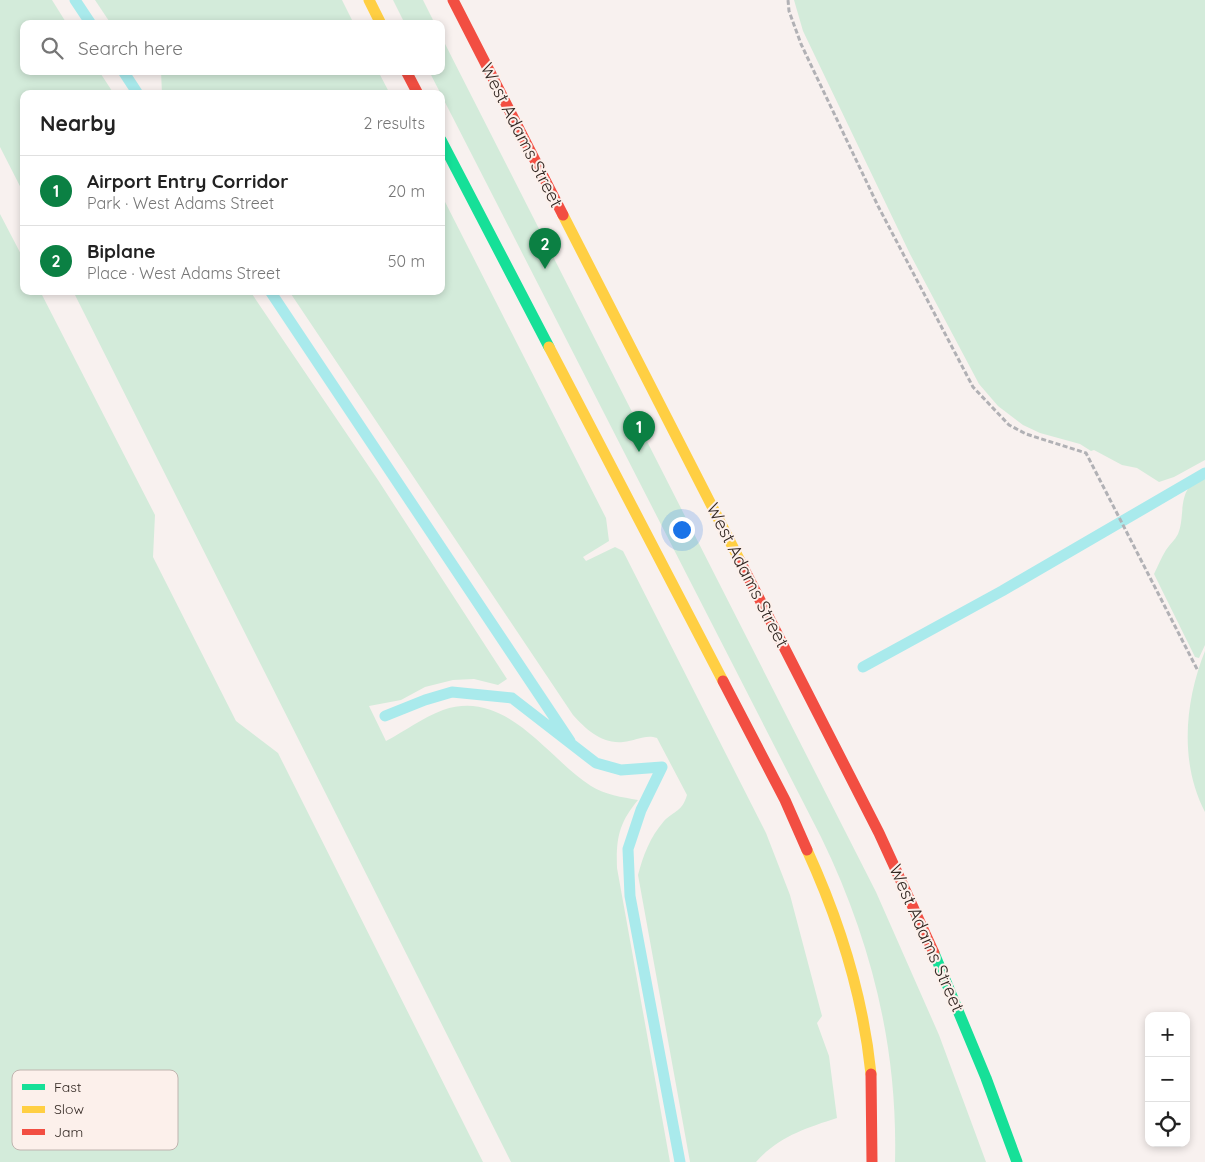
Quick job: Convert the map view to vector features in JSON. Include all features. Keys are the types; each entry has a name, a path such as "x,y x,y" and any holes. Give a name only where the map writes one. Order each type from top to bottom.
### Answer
{"main road":[{"path":"369,0 380,20"},
{"name":"West Adams Street","path":"453,0 879,833 942,967 988,1078 1017,1162"},
{"path":"408,75 416,90"},
{"path":"445,148 784,800 823,886 845,945 868,1039 875,1118 872,1162"}],"path":[{"path":"788,0 789,11 801,44 878,206 973,387 1009,425 1026,434 1086,453 1198,671"}],"green space":[{"path":"0,0 52,0 64,20 20,20 20,75 102,75 111,90 20,90 20,186 0,147"},
{"path":"95,0 342,0 352,20 108,20"},
{"path":"393,0 423,0 433,20 403,20"},
{"path":"794,0 1205,0 1205,460 1174,477 1159,482 1137,468 1122,465 1080,444 1040,433 1023,425 998,406 979,384 910,254 803,31"},
{"path":"445,44 876,892 939,1035 986,1162 895,1162 895,1119 892,1077 878,995 854,915 839,876 821,837 445,102 445,90 439,90 431,75 445,75"},
{"path":"161,75 380,75 388,90 162,90"},
{"path":"445,202 606,518 609,541 583,557 586,561 615,547 623,551 766,833 790,895 822,1016 817,1023 829,1056 837,1118 793,1134 774,1146 756,1162 690,1162 638,875 651,840 664,821 683,805 687,795 657,738 644,737 623,742 608,741 589,730 573,715 292,295 445,295"},
{"path":"0,214 20,252 20,295 42,295 155,515 153,557 236,721 278,753 483,1162 0,1162"},
{"path":"75,295 253,295 378,480 507,679 498,685 474,679 453,680 425,687 401,700 369,706 386,741 443,710 466,706 486,709 506,717 524,729 574,774 596,789 608,794 638,800 620,831 617,848 617,868 670,1162 511,1162"},
{"path":"1205,474 1205,645 1199,658 1195,657 1154,574 1166,550 1178,534 1183,503 1188,489"},
{"path":"1205,651 1205,812 1191,773 1188,732 1193,690"}],"waterway":[{"path":"75,0 88,20"},
{"path":"126,75 135,90"},
{"path":"273,295 570,741"},
{"path":"863,667 1002,591 1205,473"},
{"path":"385,716 425,700 452,692 512,698 596,763 621,770 662,767"},
{"path":"662,767 641,810 628,849 630,896 680,1162"}],"traffic: fast":[{"path":"445,148 549,347"},
{"path":"934,953 986,1078 1017,1162"}],"traffic: slow":[{"path":"369,0 379,20"},
{"path":"563,215 740,561"},
{"path":"549,347 723,681"},
{"path":"807,850 830,904 848,959 862,1016 871,1074"}],"traffic: jam":[{"path":"453,0 563,215"},
{"path":"408,75 416,90"},
{"path":"740,561 879,833 934,953"},
{"path":"723,681 785,800 807,850"},
{"path":"871,1074 872,1162"}],"place":[{"name":"Biplane","path":"545,269"},
{"name":"Airport Entry Corridor","path":"639,452"}]}
